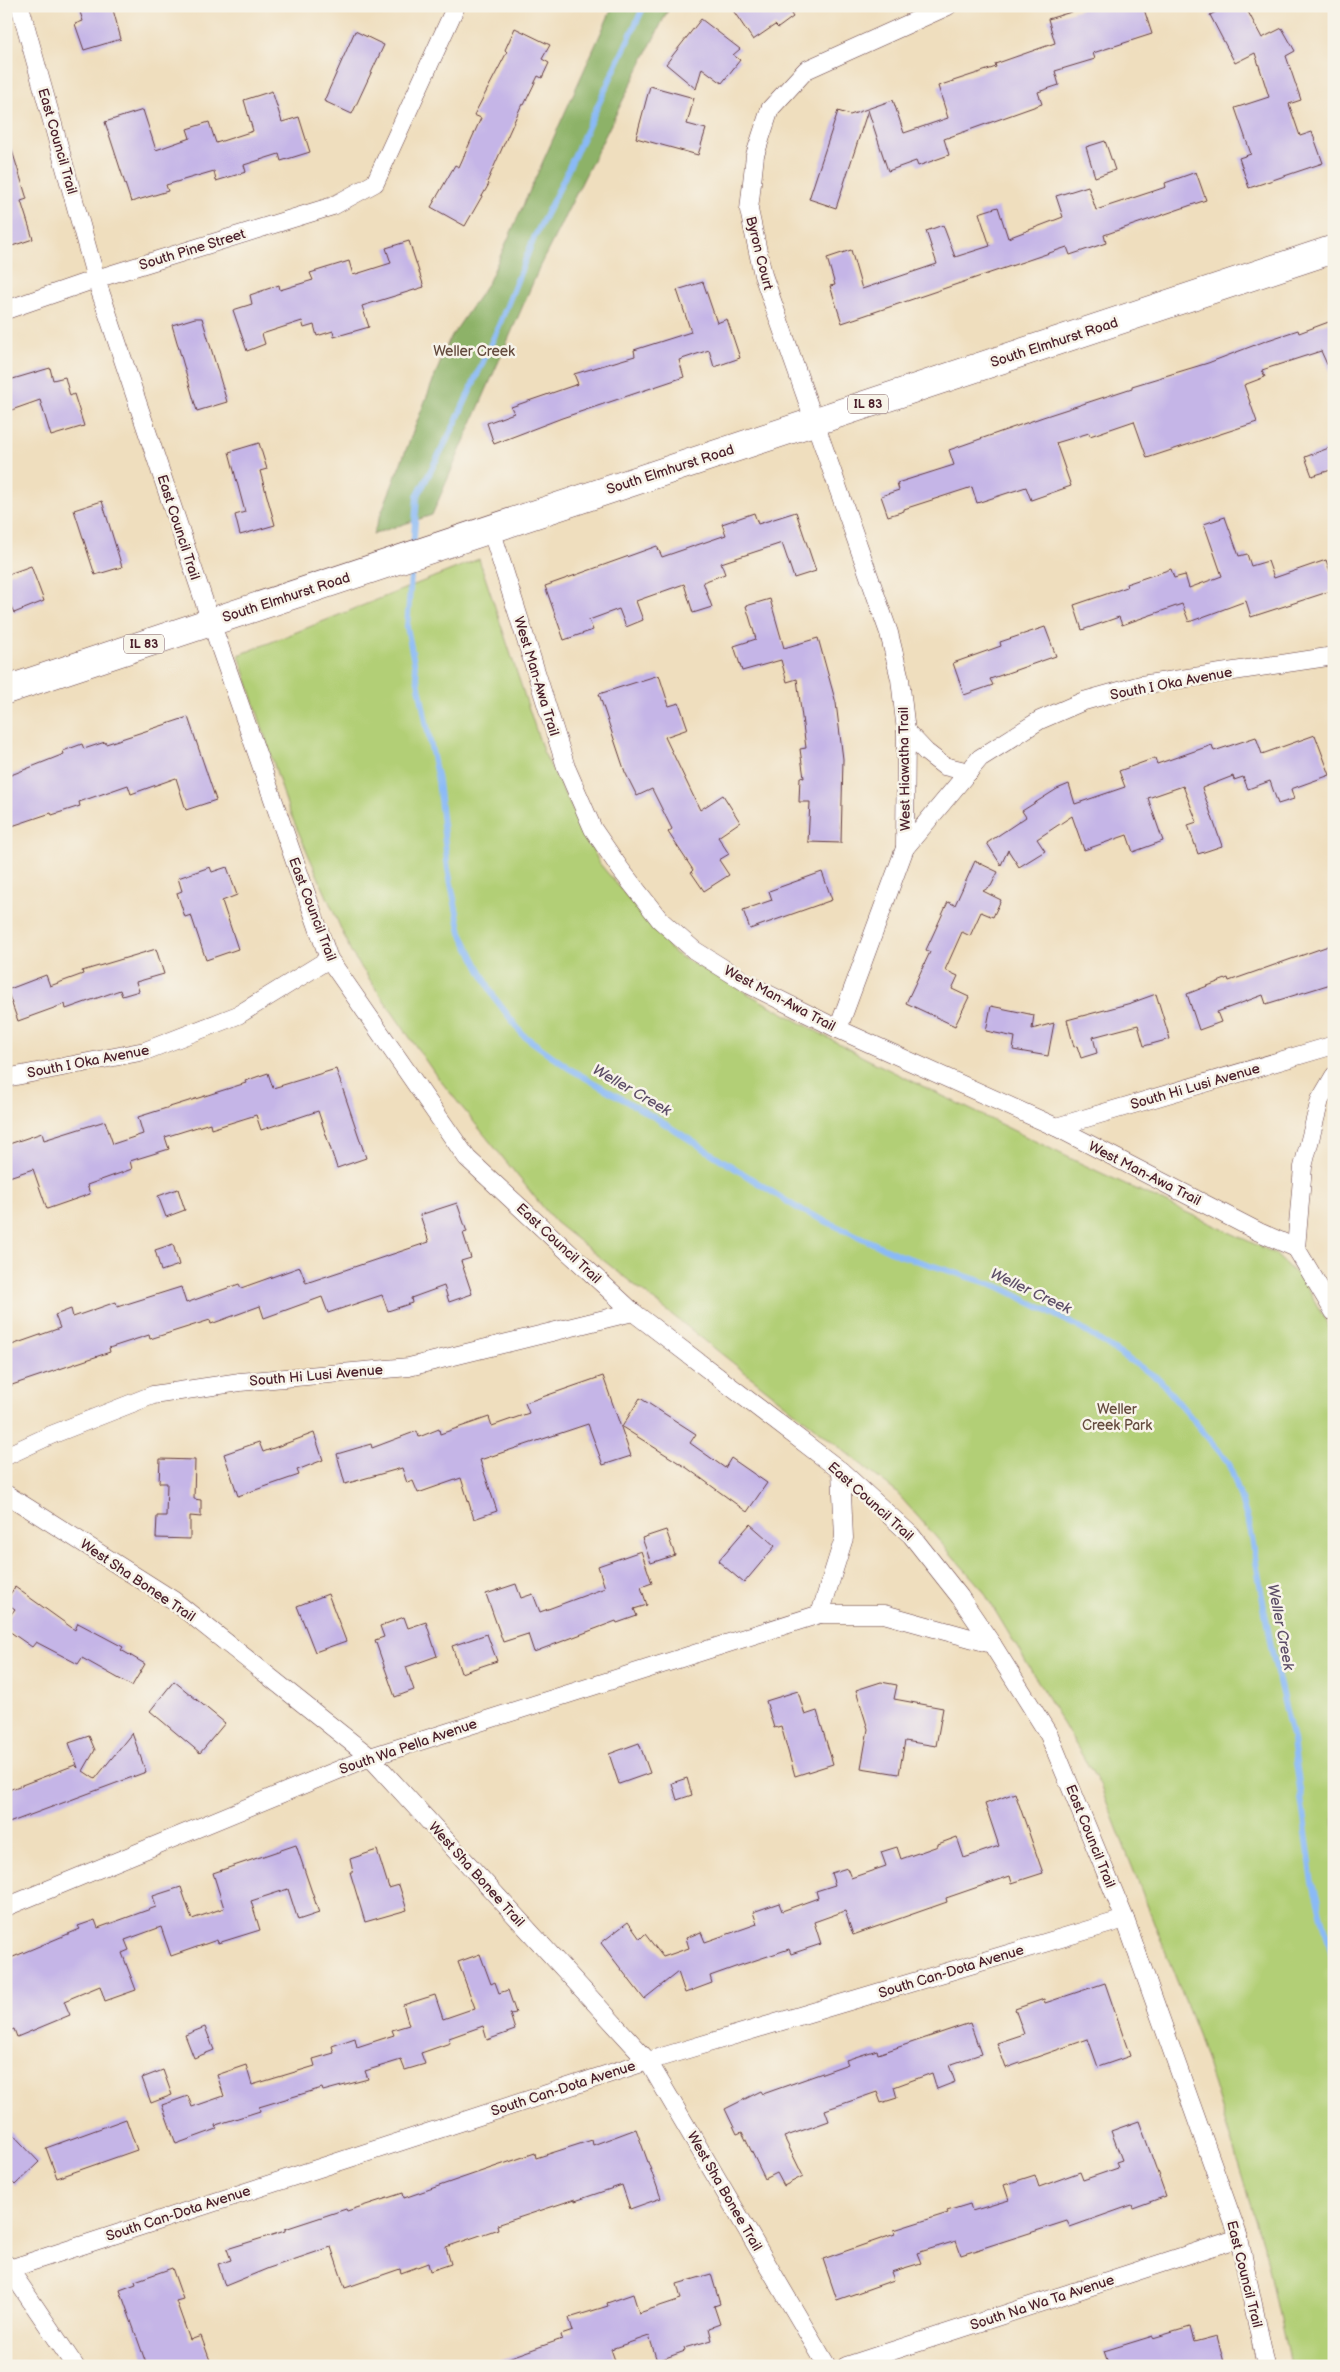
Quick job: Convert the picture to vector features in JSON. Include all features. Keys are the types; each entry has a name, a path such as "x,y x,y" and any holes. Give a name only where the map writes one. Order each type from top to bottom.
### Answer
{"main road":[{"name":"South Elmhurst Road","path":"6,690 1334,249"}],"street":[{"name":"East Council Trail","path":"20,6 96,279 211,622 329,959 467,1158 633,1312 841,1470 911,1535 960,1597 992,1644 1050,1736 1124,1919 1239,2238 1266,2366"},
{"name":"South Pine Street","path":"6,310 96,279 333,206 375,183 456,6"},
{"name":"Byron Court","path":"816,421 763,275 748,210 758,146 770,109 806,70 948,6"},
{"name":"West Hiawatha Trail","path":"816,421 890,633 900,679 906,731 905,848 838,1029"},
{"name":"West Man-Awa Trail","path":"491,529 566,767 594,829 621,870 660,920 694,950 750,986 838,1029 1056,1127 1259,1232 1296,1248"},
{"name":"South I Oka Avenue","path":"905,848 980,758 1040,720 1084,701 1141,685 1334,656"},
{"path":"906,731 926,752 944,766 969,772"},
{"name":"South I Oka Avenue","path":"6,1078 145,1052 238,1016 329,959"},
{"name":"South Hi Lusi Avenue","path":"1056,1127 1334,1045"},
{"path":"1334,1076 1320,1100 1302,1167 1296,1248 1334,1312"},
{"name":"South Hi Lusi Avenue","path":"6,1456 51,1435 153,1395 240,1382 409,1367 633,1312"},
{"path":"820,1614 844,1538 841,1470"},
{"name":"West Sha Bonee Trail","path":"6,1494 173,1600 370,1757 648,2061 827,2366"},
{"name":"South Wa Pella Avenue","path":"6,1907 370,1757 820,1614 884,1614 992,1644"},
{"name":"South Can-Dota Avenue","path":"7,2267 648,2061 1124,1919"},
{"name":"South Na Wa Ta Avenue","path":"846,2366 1239,2238"},
{"path":"7,2267 75,2366"}],"green space":[{"name":"Weller Creek","path":"613,6 670,6 541,264 432,515 373,534 449,340 489,281"},
{"name":"Weller Creek Park","path":"479,559 543,751 600,864 674,953 865,1058 1082,1164 1274,1253 1304,1282 1334,1336 1334,2366 1290,2366 1266,2255 1199,2037 1100,1785 982,1589 896,1492 555,1222 435,1074 352,954 288,808 239,655"}],"building":[{"path":"78,6 112,6 121,39 84,50 75,24 83,21"},
{"path":"730,6 801,6 791,14 793,17 778,28 775,25 753,40"},
{"path":"1091,6 1143,6 1152,34 1093,53 1095,59 1055,71 1059,85 1038,92 1042,104 944,139 949,155 918,166 916,161 888,171 868,110 836,208 809,199 838,111 850,115 893,100 904,133 948,118 938,86 996,67 995,64 1055,43 1048,19"},
{"path":"1227,6 1245,6 1262,38 1282,28 1295,51 1286,56 1301,100 1289,104 1300,136 1312,132 1323,163 1249,188 1239,158 1251,154 1235,108 1269,97 1255,53 1235,63 1210,15"},
{"path":"701,19 740,49 733,55 740,60 722,83 702,68 696,89 666,64"},
{"path":"515,28 550,45 542,59 549,63 542,78 538,76 524,105 522,104 487,182 489,184 465,226 431,207 455,165 459,167 481,118 474,115 507,52 505,50"},
{"path":"355,31 384,45 352,114 324,101"},
{"path":"650,86 694,98 687,124 706,129 698,155 636,138"},
{"path":"272,91 282,122 299,117 310,152 281,161 279,154 244,165 246,172 216,181 214,171 166,185 168,191 131,202 105,122 143,110 156,150 190,138 187,129 209,122 216,143 253,131 244,100"},
{"path":"1105,141 1115,170 1095,177 1086,147"},
{"path":"10,144 27,199 21,201 33,239 6,248 6,145"},
{"path":"1196,172 1206,200 1104,235 1106,243 1070,255 1067,247 842,323 830,286 835,285 827,258 851,250 862,289 937,264 926,231 943,225 955,257 990,246 979,213 998,207 1008,238 1063,217 1056,196 1088,186 1096,210 1166,187 1165,183"},
{"path":"409,241 424,287 362,306 369,327 334,337 333,331 317,336 314,325 304,328 302,321 262,334 265,344 247,351 233,310 252,304 250,295 279,285 280,290 313,280 310,273 349,261 353,275 391,263 386,248"},
{"path":"703,282 717,323 727,319 740,358 714,367 709,350 679,360 684,377 562,418 494,444 487,423 514,413 511,407 578,384 574,374 635,356 634,350 691,332 677,290"},
{"path":"195,318 202,318 227,402 197,411 172,325"},
{"path":"1334,320 1334,380 1321,351 1262,370 1265,377 1244,385 1257,422 1147,458 1134,421 1090,436 1089,433 1056,443 1071,486 1031,500 1026,487 977,503 972,487 888,516 881,496 899,490 897,483 954,465 949,450 1132,388 1132,386 1208,363 1268,340 1298,330 1299,333"},
{"path":"50,368 53,380 65,377 70,396 74,394 84,426 51,436 40,400 6,412 6,381"},
{"path":"259,443 267,469 260,471 275,525 240,535 235,515 245,512 229,452"},
{"path":"1334,446 1334,469 1312,476 1305,457"},
{"path":"102,501 122,567 95,575 74,510"},
{"path":"796,512 816,571 794,578 782,543 721,563 725,574 703,582 712,607 693,613 684,584 636,601 643,620 626,627 619,609 589,620 593,630 564,640 545,586 657,546 662,557 726,535 722,524 754,513 758,524"},
{"path":"1225,517 1239,556 1247,554 1251,566 1268,561 1274,578 1326,560 1334,582 1334,590 1251,617 1246,601 1189,622 1182,604 1122,625 1119,617 1082,630 1074,605 1127,587 1126,584 1171,569 1174,578 1185,575 1189,588 1222,576 1204,524"},
{"path":"31,566 44,601 14,613 6,594 6,575"},
{"path":"770,599 784,648 818,638 836,703 843,759 841,843 808,842 810,802 799,802 800,777 804,778 800,749 806,748 797,679 787,682 781,660 742,671 734,646 756,639 746,606"},
{"path":"1045,627 1056,656 990,679 993,685 964,695 953,663 1001,646 1000,642"},
{"path":"659,675 669,706 679,703 688,729 665,737 700,810 723,795 740,822 718,837 729,854 719,860 729,875 704,891 691,872 693,870 668,832 672,829 652,789 637,796 625,772 599,694"},
{"path":"188,717 216,800 186,810 176,778 131,794 128,785 79,802 80,806 52,815 51,813 6,828 6,777 64,754 63,751 82,744 84,749 105,742 106,744"},
{"path":"1315,735 1330,775 1291,789 1294,799 1278,804 1270,781 1248,789 1243,777 1234,780 1233,776 1202,788 1222,846 1198,854 1188,825 1197,822 1183,786 1148,798 1163,841 1133,852 1127,835 1084,850 1072,816 1037,839 1045,851 1019,867 1008,850 1001,865 987,843 1026,817 1022,811 1057,789 1069,784 1075,804 1125,787 1119,771 1155,758 1157,764 1212,745 1214,751 1256,737 1262,754"},
{"path":"975,861 998,872 991,886 983,891 1001,900 993,917 981,912 970,936 962,932 945,970 958,976 952,989 969,997 955,1026 906,1003 930,952 926,950 948,902 955,905"},
{"path":"210,867 212,872 227,867 237,895 222,901 238,949 206,960 191,915 185,917 177,893 182,891 178,878"},
{"path":"822,872 832,900 750,929 743,910 772,900 769,891"},
{"path":"1334,944 1334,983 1266,1004 1263,995 1217,1012 1221,1022 1199,1030 1187,994 1228,978 1229,981"},
{"path":"156,949 164,974 136,982 139,991 122,996 120,990 66,1009 65,1004 18,1021 7,990 46,975 50,986 83,974 82,971"},
{"path":"1156,994 1170,1039 1144,1046 1138,1025 1093,1037 1097,1053 1081,1058 1077,1046 1074,1047 1067,1020 1131,1003"},
{"path":"991,1006 1034,1015 1032,1029 1054,1023 1048,1056 1013,1050 1015,1037 986,1031"},
{"path":"336,1069 366,1158 337,1168 318,1111 261,1130 256,1115 211,1129 210,1123 165,1137 169,1149 130,1161 132,1169 87,1185 90,1194 47,1209 33,1169 6,1178 6,1145 42,1133 44,1140 105,1121 113,1144 143,1134 138,1117 246,1083 245,1081 268,1073 273,1088"},
{"path":"178,1189 185,1210 166,1217 158,1196"},
{"path":"457,1203 467,1232 463,1233 471,1258 461,1261 472,1294 449,1302 444,1286 411,1298 412,1303 388,1311 382,1295 328,1313 322,1297 264,1318 260,1306 211,1324 210,1320 150,1339 149,1335 109,1348 110,1352 6,1387 6,1347 60,1328 55,1315 71,1309 73,1317 116,1302 117,1307 181,1287 186,1303 239,1284 241,1288 300,1267 306,1283 429,1242 420,1215"},
{"path":"173,1244 179,1265 161,1271 155,1250"},
{"path":"603,1376 631,1456 603,1465 588,1424 480,1460 497,1511 474,1519 461,1478 418,1493 413,1481 407,1483 402,1468 345,1484 337,1454 371,1444 372,1448 417,1431 419,1437 439,1429 440,1434 489,1417 492,1426 529,1413 525,1403"},
{"path":"640,1398 696,1434 690,1443 725,1468 731,1458 767,1483 747,1512 687,1468 622,1427"},
{"path":"314,1433 323,1460 297,1470 299,1475 238,1496 224,1454 259,1442 263,1452"},
{"path":"160,1459 195,1460 194,1499 201,1500 201,1517 190,1516 190,1539 156,1538 157,1516 166,1516 167,1483 159,1483"},
{"path":"750,1524 775,1546 744,1583 718,1561"},
{"path":"666,1530 675,1555 651,1563 642,1538"},
{"path":"641,1551 652,1583 641,1587 647,1605 634,1609 637,1616 617,1623 616,1621 534,1652 528,1634 503,1642 486,1594 516,1584 521,1598 533,1594 540,1612 605,1588 598,1566"},
{"path":"15,1587 75,1630 78,1623 123,1647 121,1650 145,1664 132,1686 82,1658 78,1664 36,1642 32,1647 6,1629 6,1621 15,1609 6,1603 6,1600"},
{"path":"328,1594 346,1641 315,1652 297,1606"},
{"path":"404,1617 408,1628 426,1622 437,1656 406,1667 414,1690 395,1697 375,1640 384,1637 380,1626"},
{"path":"487,1634 497,1661 461,1673 452,1646"},
{"path":"174,1681 225,1723 200,1753 150,1711"},
{"path":"881,1682 897,1685 894,1699 943,1708 936,1746 905,1741 899,1774 861,1768 868,1729 856,1690"},
{"path":"798,1691 805,1715 817,1711 833,1764 795,1776 781,1726 774,1728 766,1701"},
{"path":"132,1733 146,1772 6,1824 6,1791 75,1765 78,1768 69,1743 89,1736 95,1750 83,1771 95,1779"},
{"path":"639,1743 650,1773 619,1784 609,1754"},
{"path":"687,1778 692,1795 677,1800 672,1783"},
{"path":"1015,1793 1043,1873 1012,1883 1010,1876 946,1898 947,1902 853,1935 845,1911 814,1922 821,1944 791,1954 789,1949 710,1976 712,1983 685,1993 678,1972 644,1999 601,1943 628,1922 640,1939 645,1934 663,1957 689,1948 686,1938 701,1932 705,1942 757,1924 753,1912 779,1903 782,1911 818,1898 816,1891 835,1885 831,1873 847,1868 851,1878 886,1866 881,1852 897,1847 901,1859 957,1837 964,1858 999,1846 985,1804"},
{"path":"296,1845 319,1913 298,1920 288,1889 251,1901 260,1930 218,1943 217,1940 171,1956 161,1927 125,1940 129,1950 122,1953 136,1990 105,2001 100,1986 64,2001 70,2015 17,2037 14,2029 6,2032 6,1960 80,1929 78,1926 95,1920 98,1928 156,1907 153,1896 181,1887 192,1919 224,1908 213,1873"},
{"path":"377,1850 389,1888 399,1885 407,1910 365,1922 350,1872 353,1872 350,1859"},
{"path":"480,1954 491,1984 495,1982 499,1993 508,1990 516,2013 510,2014 515,2030 487,2040 483,2026 449,2038 450,2043 421,2053 425,2064 405,2070 401,2060 365,2071 368,2079 323,2091 322,2088 259,2107 260,2111 216,2125 217,2129 176,2144 162,2105 188,2096 192,2107 224,2096 217,2075 246,2065 252,2085 315,2066 313,2059 334,2053 332,2046 355,2038 357,2047 394,2035 392,2030 409,2025 403,2005 435,1995 443,2019 475,2008 458,1962"},
{"path":"1105,1983 1130,2056 1098,2067 1088,2039 1006,2068 997,2043 1024,2034 1015,2009 1044,1999 1045,2003"},
{"path":"970,2023 981,2054 949,2065 955,2082 937,2089 932,2073 894,2087 897,2098 881,2103 877,2092 825,2110 829,2121 784,2137 803,2176 784,2186 777,2173 765,2179 742,2132 737,2134 725,2109 761,2091 763,2094 848,2064 846,2060 877,2050 878,2054"},
{"path":"205,2027 214,2050 194,2058 185,2035"},
{"path":"163,2070 172,2095 151,2103 142,2078"},
{"path":"126,2119 137,2150 57,2178 46,2148"},
{"path":"1139,2121 1166,2196 1133,2208 1132,2205 1070,2227 1067,2221 961,2255 956,2241 917,2253 921,2263 891,2272 894,2280 837,2300 823,2259 895,2234 894,2230 948,2213 947,2211 970,2204 972,2211 1009,2200 1004,2185 1035,2175 1039,2187 1080,2172 1083,2180 1118,2168 1116,2162 1122,2160 1111,2131"},
{"path":"6,2127 39,2162 15,2185 6,2176"},
{"path":"636,2129 661,2198 630,2209 622,2185 575,2201 575,2199 497,2225 498,2229 446,2247 451,2264 430,2271 428,2263 401,2273 400,2269 345,2288 331,2247 269,2268 225,2286 218,2264 231,2260 227,2249 346,2209 347,2211 403,2193 404,2198 535,2153 536,2158 592,2140 593,2145"},
{"path":"172,2268 183,2299 176,2301 190,2340 201,2336 212,2366 147,2366 120,2290 136,2284 135,2281"},
{"path":"711,2274 720,2304 714,2306 720,2324 709,2328 712,2340 684,2348 685,2351 657,2361 649,2336 611,2349 617,2366 494,2366 494,2363 562,2339 561,2335 573,2331 569,2318 608,2306 607,2303 633,2294 639,2313 681,2299 677,2284"},
{"path":"1190,2327 1194,2342 1217,2336 1225,2366 1109,2366 1104,2351"}],"waterway":[{"name":"Weller Creek","path":"413,548 417,497 455,424 498,328 534,238 559,189 644,6"},
{"name":"Weller Creek","path":"412,563 407,627 438,781 448,869 461,933 494,997 523,1035 570,1069 654,1117 799,1209 899,1255 1000,1287 1077,1326 1159,1379 1229,1463 1250,1527 1271,1647 1293,1740 1313,1883 1334,1962"}]}
